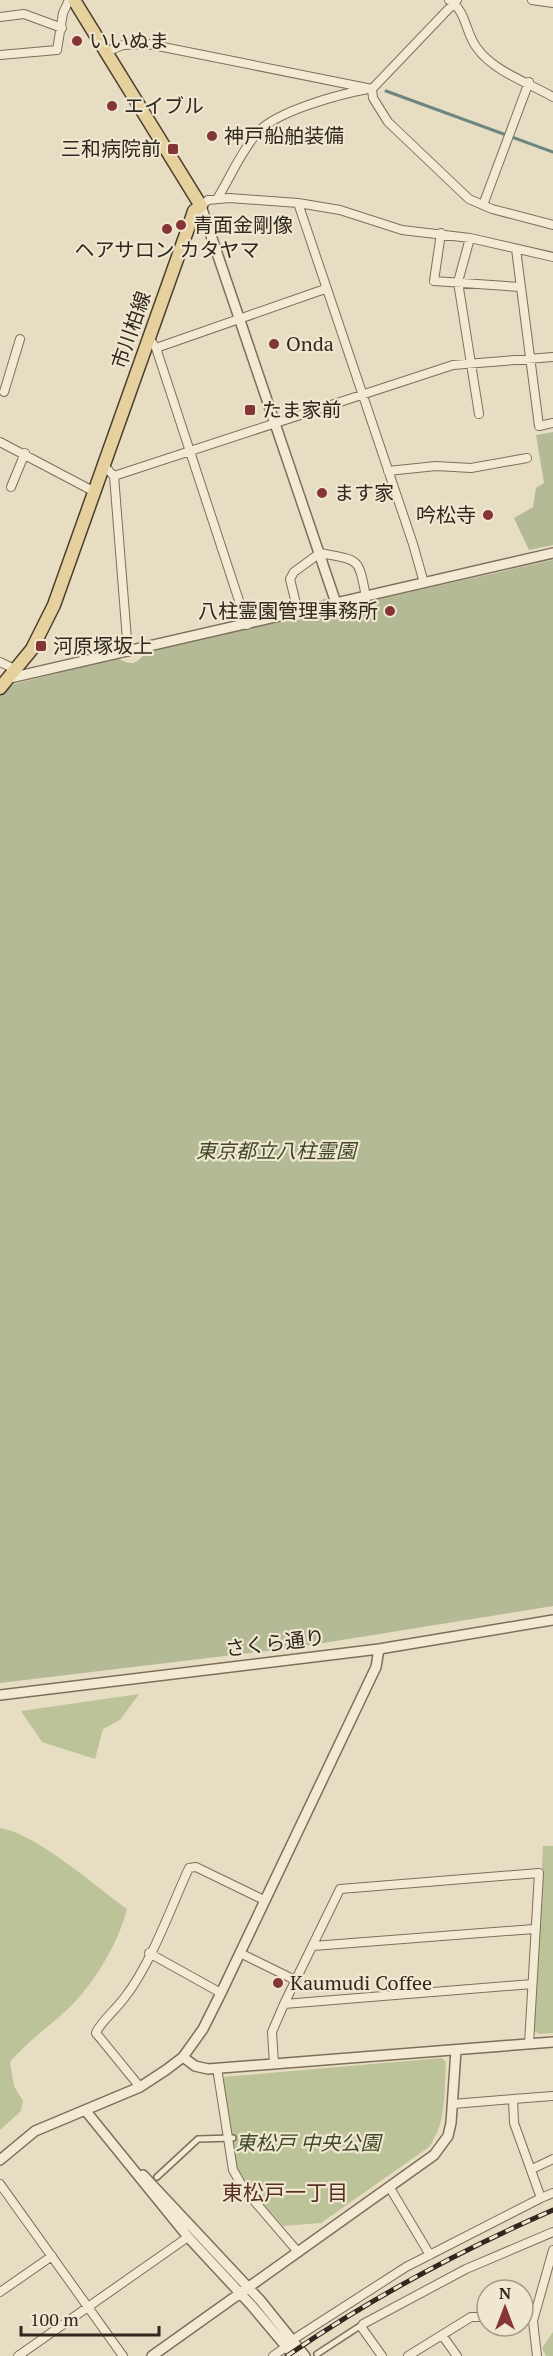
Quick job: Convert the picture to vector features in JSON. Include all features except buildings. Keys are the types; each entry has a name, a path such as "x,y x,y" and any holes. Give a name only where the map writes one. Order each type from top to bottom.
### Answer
{"main road":[{"path":"74,0 201,206"},
{"name":"市川柏線","path":"0,688 14,674 32,649 54,605 104,466 152,343 194,211 201,206"}],"street":[{"path":"0,55 57,50 63,13 69,0"},
{"path":"532,0 553,3"},
{"path":"217,199 251,142 269,122 282,114 372,89 453,1 460,9 477,48 490,62 553,97"},
{"path":"0,16 24,14 62,28"},
{"path":"106,52 123,45 148,44 372,89"},
{"path":"483,206 529,82"},
{"path":"372,89 373,98 394,129 469,199 483,206 553,225"},
{"path":"336,603 201,206 208,200 217,199 269,199 298,203 340,210 402,230 470,238 553,257"},
{"path":"298,203 424,583"},
{"path":"441,233 434,281 520,287"},
{"path":"470,238 458,282 478,414"},
{"path":"516,249 539,426 553,423"},
{"path":"247,625 191,452 152,343 240,319 325,289"},
{"path":"4,392 20,339"},
{"path":"114,476 453,365 553,357"},
{"path":"0,442 25,453 95,492"},
{"path":"11,487 25,453"},
{"path":"388,471 436,465 471,468 527,458"},
{"path":"104,466 114,476 128,652"},
{"path":"298,612 290,579 294,572 320,553 354,560 360,564 366,597"},
{"path":"0,662 14,674 128,652 553,553"},
{"name":"さくら通り","path":"0,1695 379,1649 553,1620"},
{"path":"0,2160 35,2131 140,2087 183,2057 202,2030 221,1993 376,1667 379,1649"},
{"path":"140,2087 96,2032 129,1991 189,1868 196,1867 264,1900"},
{"path":"274,2064 272,2032 340,1889 539,1873 529,2044"},
{"path":"313,1946 534,1929"},
{"path":"149,1953 221,1993"},
{"path":"240,1953 295,1980"},
{"path":"285,2004 532,1984"},
{"path":"183,2057 195,2066 217,2068 553,2042"},
{"path":"152,2356 434,2155 443,2144 450,2129 456,2049"},
{"path":"217,2068 230,2138 232,2170 298,2252"},
{"path":"453,2104 553,2096"},
{"path":"513,2098 514,2123 541,2198"},
{"path":"85,2110 129,2161 188,2237 245,2291"},
{"path":"157,2177 198,2139 230,2138"},
{"path":"532,2169 553,2159"},
{"path":"129,2161 162,2192 290,2343 305,2356"},
{"path":"0,2184 123,2356"},
{"path":"390,2188 430,2254"},
{"path":"273,2356 430,2254 553,2193"},
{"path":"317,2354 363,2324 466,2269 553,2232"},
{"path":"18,2356 188,2237"},
{"path":"535,2313 553,2250"},
{"path":"0,2292 52,2256"},
{"path":"408,2356 471,2317 475,2317"},
{"path":"363,2324 362,2328 382,2356"},
{"path":"442,2335 458,2356"},
{"path":"535,2338 537,2356"},
{"path":"290,2343 294,2356"}],"green space":[{"path":"553,432 553,545 529,550 514,518 533,507 536,488 544,483 536,435"},
{"name":"東京都立八柱霊園","path":"553,560 553,1606 292,1648 0,1683 0,695 14,684 118,658 133,663 139,660 145,652"},
{"path":"139,1694 120,1720 103,1729 95,1759 42,1742 21,1711"},
{"path":"0,1828 15,1832 48,1850 127,1909 114,1944 88,1986 73,2004 10,2062 14,2086 23,2101 21,2111 0,2130"},
{"path":"543,1846 553,1846 553,2033 539,2034 533,2030"},
{"name":"東松戸 中央公園","path":"442,2058 446,2062 442,2117 429,2147 321,2223 283,2226 247,2185 237,2168 223,2077"},
{"path":"553,2332 553,2356 546,2356 542,2348"}],"waterway":[{"path":"386,91 553,152"}],"railway":[{"path":"287,2356 383,2295 484,2242 553,2210"}],"place":[{"name":"いいぬま","path":"77,41"},
{"name":"エイブル","path":"112,106"},
{"name":"神戸船舶装備","path":"212,136"},
{"name":"三和病院前","path":"173,149"},
{"name":"青面金剛像","path":"181,225"},
{"name":"ヘアサロン カタヤマ","path":"167,229"},
{"name":"Onda","path":"274,344"},
{"name":"たま家前","path":"250,410"},
{"name":"ます家","path":"322,493"},
{"name":"吟松寺","path":"488,515"},
{"name":"八柱霊園管理事務所","path":"390,611"},
{"name":"河原塚坂上","path":"41,646"},
{"name":"Kaumudi Coffee","path":"278,1983"}],"district":[{"name":"東松戸一丁目","path":"285,2193"}]}
